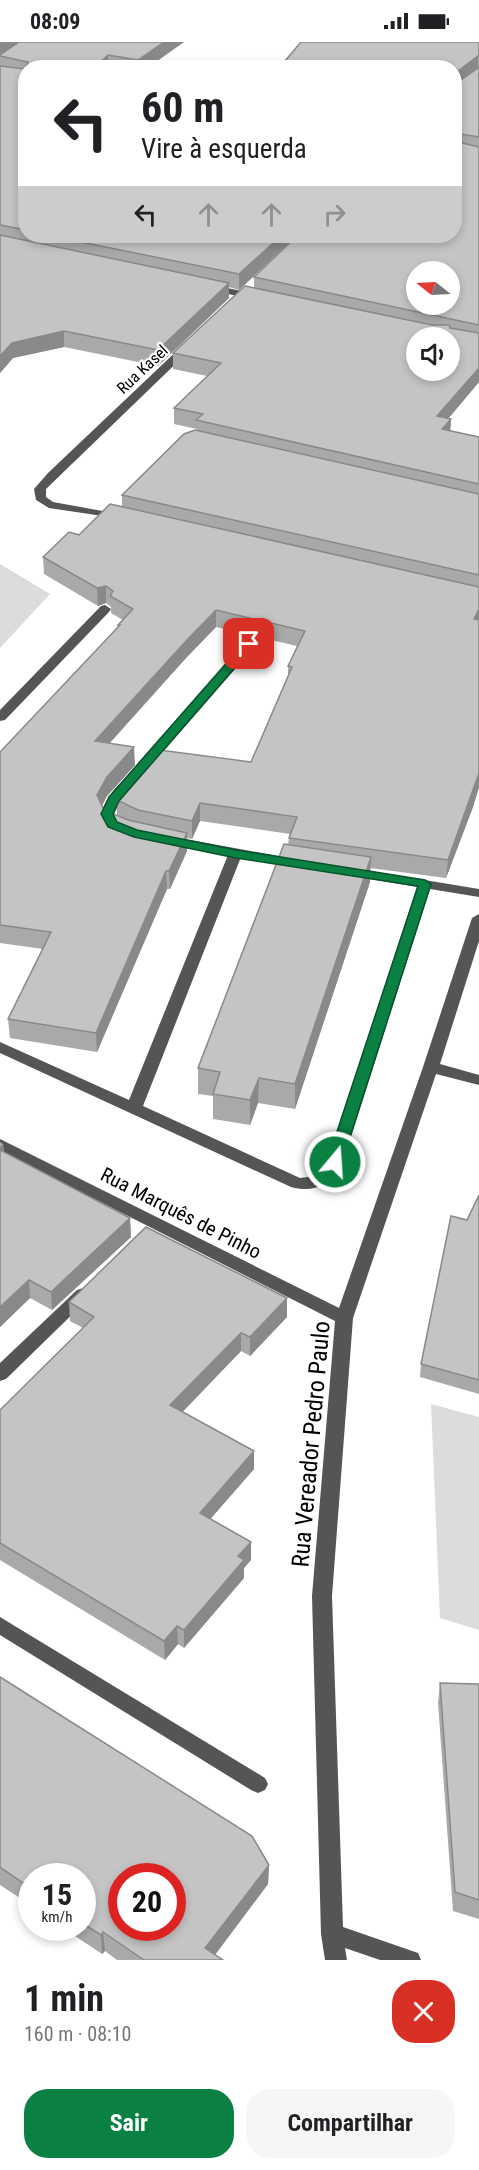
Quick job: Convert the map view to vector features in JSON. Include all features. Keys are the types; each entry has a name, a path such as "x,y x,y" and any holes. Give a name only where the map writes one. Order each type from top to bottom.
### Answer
{"street":[{"path":"197,285 247,290 266,299"},
{"path":"235,302 247,290"},
{"name":"Rua Kasel","path":"133,520 114,511 58,507 44,502 39,495 40,489 200,335"},
{"path":"0,717 105,609"},
{"path":"134,833 112,825 107,814 114,800 249,644"},
{"path":"156,837 236,854 306,865"},
{"path":"134,1108 236,854"},
{"path":"342,871 479,893"},
{"path":"0,1047 297,1183 310,1185 320,1182 328,1175 335,1162 425,884"},
{"name":"Rua Vereador Pedro Paulo","path":"336,1960 332,1934 322,1596 344,1318 431,1067 479,918"},
{"path":"431,1067 479,1080"},
{"name":"Rua Marquês de Pinho","path":"0,1144 344,1318"},
{"path":"0,1374 94,1284"},
{"path":"0,1625 258,1784"},
{"path":"332,1934 410,1960"}],"shaded area":[{"path":"0,564 50,594 0,648"},
{"path":"431,1404 479,1417 479,1630 440,1618"}],"building":[{"path":"19,42 164,42 138,60 108,55 103,60 19,60 0,55"},
{"path":"301,42 479,42 479,55 462,68 462,60 286,60"},
{"path":"0,66 18,68 18,228 0,225"},
{"path":"479,67 479,137 462,134 462,79"},
{"path":"462,143 479,147 479,325 432,315 460,315 460,261 406,261 406,309 254,277 290,243 462,243"},
{"path":"0,235 18,239 18,243 38,243 229,283 158,350 64,331 12,343 0,356"},
{"path":"86,243 273,243 239,274"},
{"path":"245,286 432,325 449,325 450,327 406,327 406,381 460,381 460,330 479,333 479,368 437,416 451,419 442,429 479,437 479,484 196,420 203,414 174,408 221,363 173,353"},
{"path":"195,430 479,494 479,575 122,495 184,434"},
{"path":"110,504 479,587 479,609 474,619 479,620 479,773 448,860 289,838 297,817 200,803 192,821 138,810 119,801 116,796 121,784 152,749 251,762 292,667 288,666 305,631 216,610 95,741 134,747 107,777 97,795 104,810 128,820 187,833 169,871 166,871 96,1033 8,1019 51,932 0,925 0,752 133,609 110,596 113,591 106,586 97,588 43,557 69,532 79,535"},
{"path":"284,844 371,857 295,1084 259,1078 250,1100 213,1094 220,1072 198,1068"},
{"path":"0,1150 130,1218 51,1292 29,1280 0,1307"},
{"path":"479,1195 479,1380 421,1364 451,1216 467,1220"},
{"path":"146,1227 287,1298 250,1337 241,1333 170,1405 254,1451 200,1513 251,1542 238,1556 244,1560 184,1630 177,1626 164,1641 0,1543 0,1410 94,1317 69,1302"},
{"path":"0,1677 252,1836 269,1865 205,1948 223,1960 144,1960 116,1941 186,1941 186,1863 108,1863 108,1935 103,1932 101,1935 96,1932 96,1863 18,1863 18,1879 0,1867"},
{"path":"440,1683 479,1684 479,1900 455,1892"}],"route":[{"path":"249,644 114,800 107,814 112,825 134,833 236,854 425,884 335,1162"}]}
